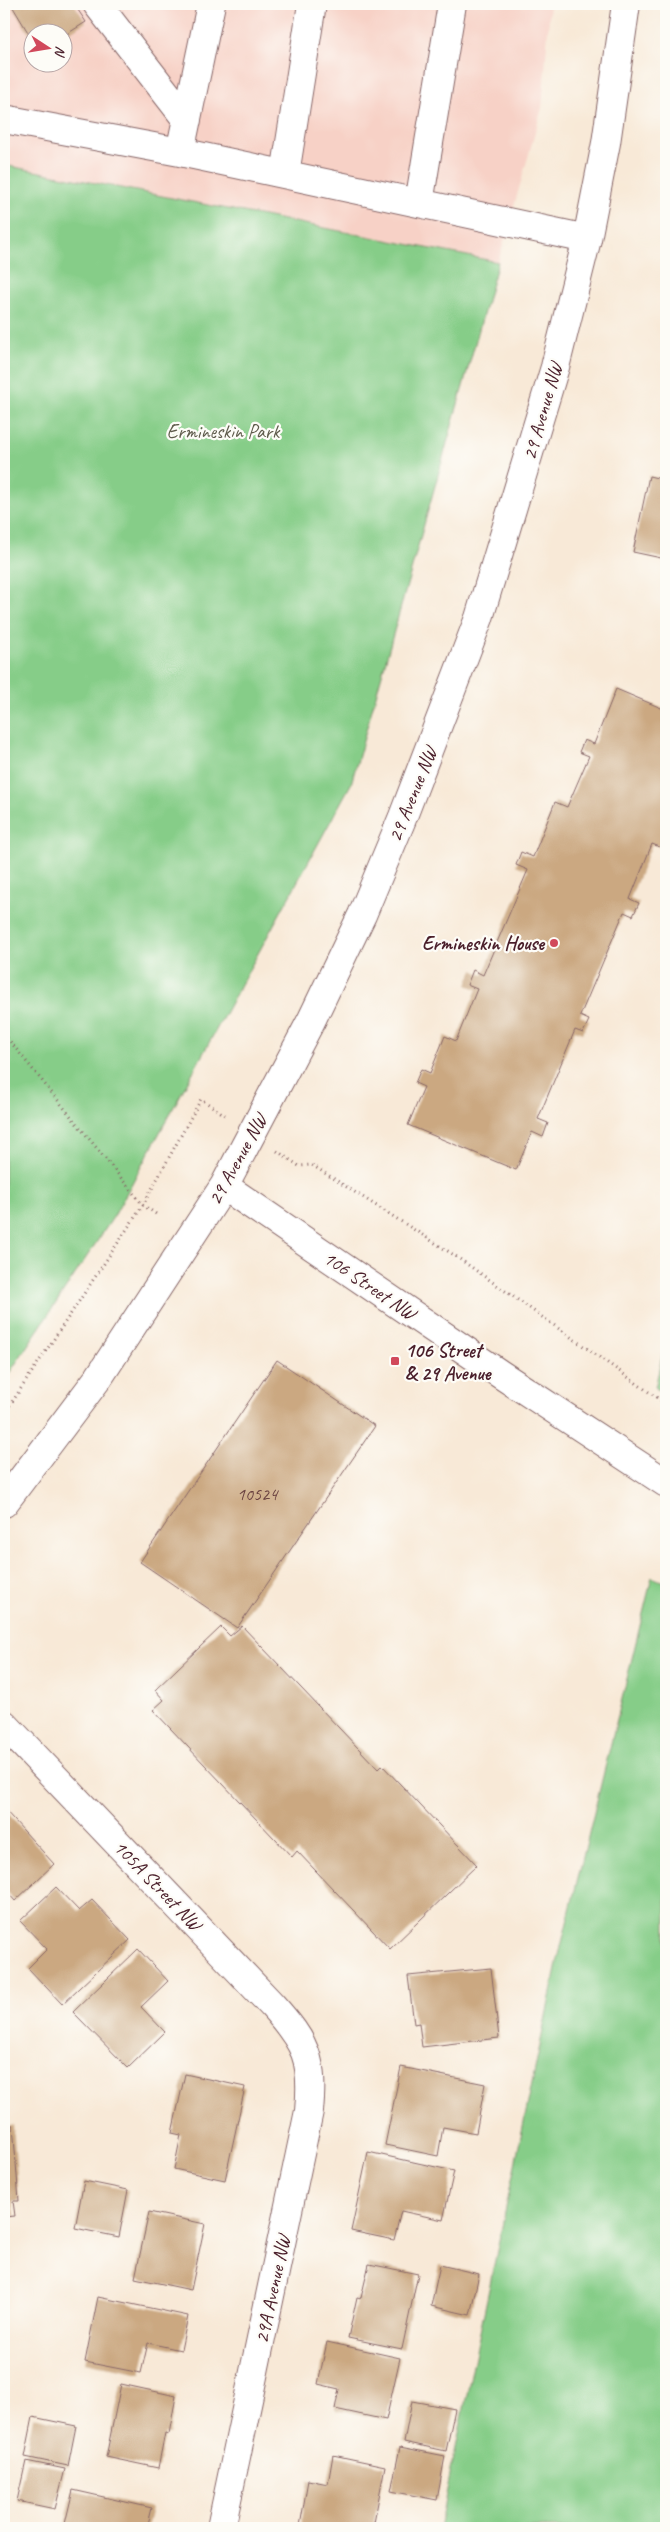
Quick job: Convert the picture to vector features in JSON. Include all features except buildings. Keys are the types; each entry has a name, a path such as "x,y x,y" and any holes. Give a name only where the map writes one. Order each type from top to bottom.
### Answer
{"street":[{"path":"97,4 187,120"},
{"path":"180,152 210,4"},
{"path":"285,174 312,4"},
{"path":"419,203 452,4"},
{"name":"29 Avenue NW","path":"4,1503 99,1377 224,1186 311,1021 362,915 439,724 479,618 505,538 555,367 588,239 606,143 626,4"},
{"path":"4,119 180,152 588,239"},
{"name":"106 Street NW","path":"224,1186 500,1374 666,1483"},
{"name":"105A Street NW","path":"4,1724 272,2005 290,2026 306,2050"},
{"name":"29A Avenue NW","path":"221,2528 309,2111 311,2071 306,2050"}],"path":[{"path":"4,1034 142,1205 156,1214"},
{"path":"4,1414 142,1205 202,1099 218,1110"},
{"path":"298,1166 312,1165 454,1255 666,1404"}],"shaded area":[{"path":"4,4 550,4 542,108 498,262 4,165"}],"green space":[{"name":"Ermineskin Park","path":"4,165 498,262 351,784 114,1216 4,1381"},
{"path":"666,1338 666,1393 655,1388"},
{"path":"652,1577 666,1583 666,2528 439,2528 558,1959"}],"place":[{"name":"Ermineskin House","path":"554,943"},
{"name":"106 Street & 29 Avenue","path":"395,1361"}]}
